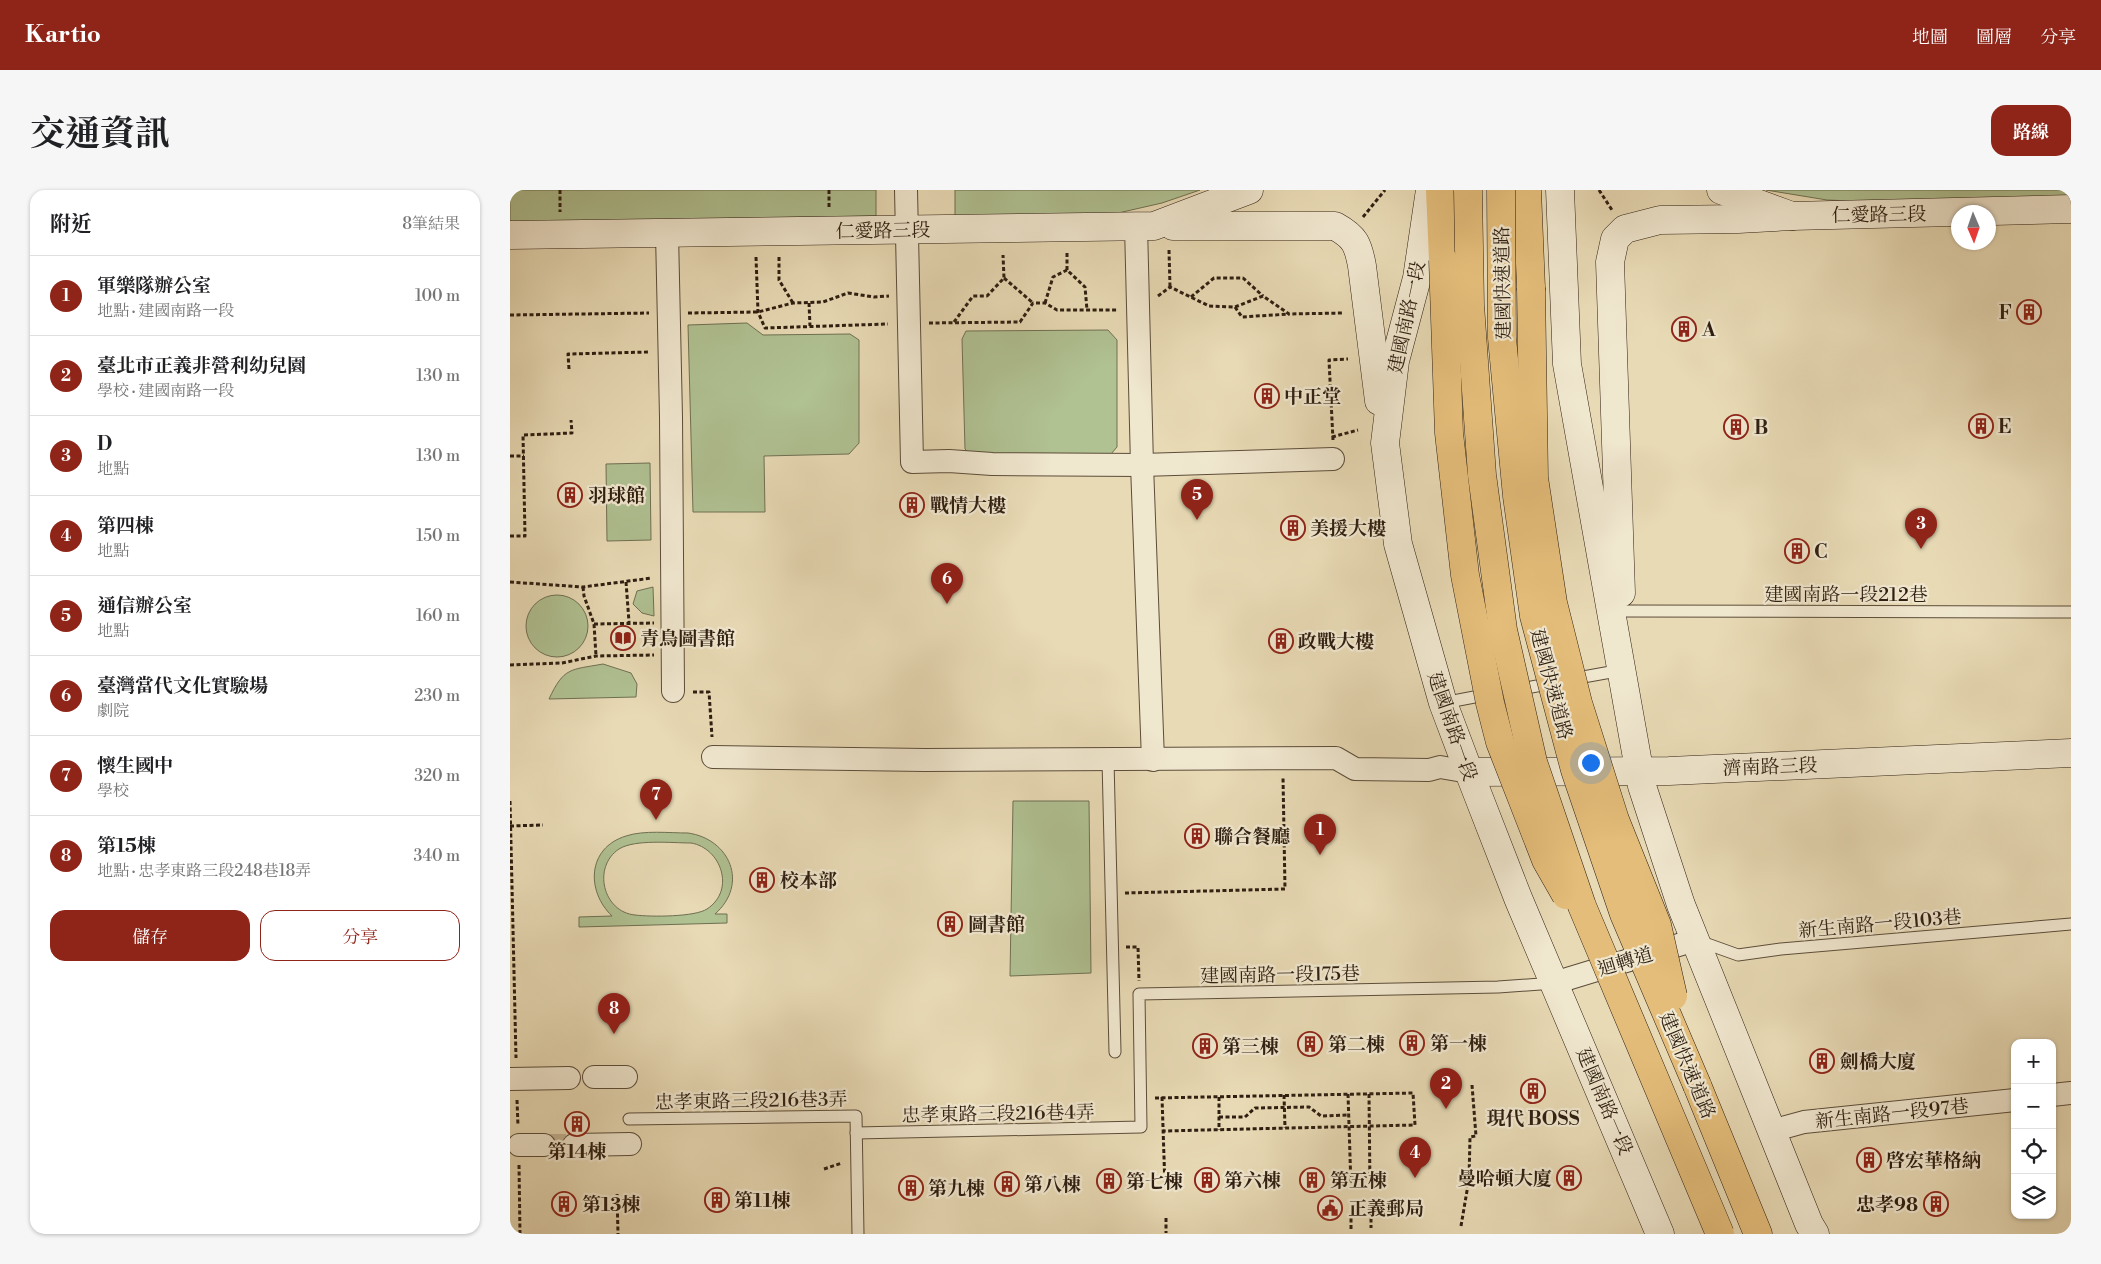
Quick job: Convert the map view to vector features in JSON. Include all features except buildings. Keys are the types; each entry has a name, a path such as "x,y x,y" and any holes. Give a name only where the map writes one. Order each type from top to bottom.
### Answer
{"highway":[{"path":"1440,190 1449,433 1465,575 1490,703 1500,742 1546,860 1608,965"},
{"name":"建國快速道路","path":"1468,190 1470,305 1481,465 1502,630 1533,762 1582,906 1720,1234"},
{"name":"建國快速道路","path":"1500,190 1502,338 1517,496 1534,616 1574,770 1624,914 1758,1234"},
{"path":"1527,190 1531,288 1534,478 1553,603 1578,703 1615,820 1657,925 1691,1071"}],"street":[{"path":"906,190 912,462 949,460 992,464 1142,465 1333,448"},
{"name":"仁愛路三段","path":"510,235 1145,226 1249,190"},
{"name":"建國南路一段","path":"1430,190 1417,278 1394,361 1385,443 1398,544 1443,703 1469,772 1518,898 1660,1234"},
{"path":"1560,190 1567,364 1592,514 1620,658 1638,771 1681,905 1771,1131 1809,1224 1815,1234"},
{"name":"仁愛路三段","path":"1721,190 1792,216 2071,209"},
{"path":"1620,658 1622,611 1610,262 1615,239 1625,229 1660,220 1792,216"},
{"path":"1153,760 1138,309 1145,226 1335,226 1349,234 1359,250 1362,266 1385,443"},
{"path":"667,233 673,691"},
{"name":"濟南路三段","path":"1469,772 1638,771 2071,753"},
{"path":"713,757 1108,760 1336,758 1355,769 1429,770 1440,768 1469,772"},
{"name":"迴轉道","path":"1554,982 1695,940"},
{"path":"594,1077 626,1077"},
{"path":"513,1079 569,1078"},
{"path":"2056,1095 2071,1093"},
{"name":"新生南路一段97巷","path":"1771,1131 1804,1122 2011,1100"},
{"path":"574,1144 630,1144"},
{"path":"519,1145 544,1145"}],"lane":[{"name":"建國南路一段212巷","path":"1622,611 2071,612"},
{"path":"1443,703 1620,658"},
{"path":"1108,760 1114,1052"},
{"name":"新生南路一段103巷","path":"1695,940 1738,955 1781,948 2071,924"},
{"name":"建國南路一段175巷","path":"1139,994 1498,987 1554,982"},
{"path":"1139,994 1141,1098"},
{"name":"忠孝東路三段216巷4弄","path":"856,1133 1141,1127 1141,1098"},
{"name":"忠孝東路三段216巷3弄","path":"629,1119 856,1116 856,1133"},
{"path":"856,1133 858,1234"}],"path":[{"path":"560,190 561,218"},
{"path":"1362,219 1385,190"},
{"path":"1599,190 1614,213"},
{"path":"1169,250 1170,287"},
{"path":"1067,253 1067,270 1085,287 1086,310"},
{"path":"1003,255 1004,278 1033,303 1045,303 1057,310 1138,309 1170,287"},
{"path":"756,257 758,312 765,328 1020,322 1033,303"},
{"path":"779,257 779,280 794,303"},
{"path":"1045,303 1053,277 1067,270"},
{"path":"954,323 973,296 986,296 1004,278"},
{"path":"1191,297 1214,278 1242,278 1263,296 1289,314"},
{"path":"1170,287 1209,306 1235,307 1263,296"},
{"path":"510,314 758,312 794,303 823,302 848,293 874,297 909,296"},
{"path":"810,303 810,326"},
{"path":"1235,307 1242,317 1289,314 1343,314"},
{"path":"568,368 568,354 670,351"},
{"path":"1333,448 1329,360 1348,359"},
{"path":"510,536 525,536 523,435 572,433 571,420"},
{"path":"1333,448 1358,430"},
{"path":"510,456 524,456"},
{"path":"510,582 583,587 672,574"},
{"path":"626,582 629,622"},
{"path":"583,587 584,596 594,624 596,656"},
{"path":"594,624 629,622 672,624"},
{"path":"510,665 562,664 596,656 672,655"},
{"path":"673,691 709,692 713,757"},
{"path":"1112,893 1285,889 1282,758"},
{"path":"510,801 513,1079 519,1145 520,1234"},
{"path":"510,826 543,825"},
{"path":"1113,948 1138,947 1139,994"},
{"path":"1461,1226 1469,1180 1470,1137 1476,1136 1472,1085"},
{"path":"1141,1098 1413,1093 1415,1125 1163,1132"},
{"path":"1348,1094 1351,1187"},
{"path":"1369,1094 1370,1186"},
{"path":"1284,1095 1285,1128"},
{"path":"1162,1097 1165,1187"},
{"path":"1218,1097 1219,1130"},
{"path":"1219,1118 1245,1117 1255,1108 1309,1107 1321,1116 1349,1115"},
{"path":"1350,1177 1370,1176"},
{"path":"617,1194 618,1234"},
{"path":"1371,1212 1371,1228"},
{"path":"1351,1213 1351,1229"},
{"path":"1166,1218 1166,1233"}],"green space":[{"path":"510,190 876,190 876,216 510,222"},
{"path":"955,190 1200,190 1162,203 1118,213 955,216"},
{"path":"1766,190 2071,190 2071,198 1877,202 1827,200"},
{"path":"747,323 763,335 850,334 859,340 859,443 849,454 764,456 765,512 693,512 688,325"},
{"path":"1108,330 1117,340 1117,447 1111,454 970,454 965,449 962,339 966,331"},
{"path":"650,463 651,540 607,541 606,464"},
{"path":"653,587 654,616 642,613 633,604 637,591"},
{"path":"557,595 569,598 579,604 585,614 588,626 585,638 579,648 569,654 557,657 545,654 535,648 529,638 526,626 529,614 535,604 545,598"},
{"path":"603,664 631,673 637,684 636,697 549,699 564,675 575,669"},
{"path":"1013,801 1089,801 1091,973 1010,976"},
{"path":"649,832 688,833 703,837 715,844 724,853 730,864 731,890 725,902 715,914 727,914 727,923 579,927 579,917 612,916 598,895 595,871 598,860 604,850 613,842 633,834","holes":["654,842 691,843 701,846 717,861 723,881 716,901 707,909 683,915 635,915 624,912 615,906 609,898 605,888 606,866 619,849 634,844"]}],"tunnel":[{"path":"544,1145 574,1145"}],"place":[{"name":"F","path":"2029,312"},
{"name":"A","path":"1684,329"},
{"name":"中正堂","path":"1267,396"},
{"name":"E","path":"1981,426"},
{"name":"B","path":"1736,427"},
{"name":"羽球館","path":"570,495"},
{"name":"戰情大樓","path":"912,505"},
{"name":"通信辦公室","path":"1197,520"},
{"name":"美援大樓","path":"1293,528"},
{"name":"D","path":"1921,549"},
{"name":"C","path":"1797,551"},
{"name":"臺灣當代文化實驗場","path":"947,604"},
{"name":"青鳥圖書館","path":"623,638"},
{"name":"政戰大樓","path":"1281,641"},
{"name":"懷生國中","path":"656,820"},
{"name":"聯合餐廳","path":"1197,836"},
{"name":"軍樂隊辦公室","path":"1320,855"},
{"name":"校本部","path":"762,880"},
{"name":"圖書館","path":"950,924"},
{"name":"第15棟","path":"614,1034"},
{"name":"第一棟","path":"1412,1043"},
{"name":"第二棟","path":"1310,1044"},
{"name":"第三棟","path":"1205,1046"},
{"name":"劍橋大廈","path":"1822,1061"},
{"name":"現代 BOSS","path":"1533,1091"},
{"name":"臺北市正義非營利幼兒園","path":"1446,1109"},
{"name":"第14棟","path":"577,1124"},
{"name":"啓宏華格納","path":"1869,1160"},
{"name":"第四棟","path":"1415,1178"},
{"name":"曼哈頓大廈","path":"1569,1178"},
{"name":"第六棟","path":"1207,1180"},
{"name":"第五棟","path":"1312,1180"},
{"name":"第七棟","path":"1109,1181"},
{"name":"第八棟","path":"1007,1184"},
{"name":"第九棟","path":"911,1188"},
{"name":"第11棟","path":"717,1200"},
{"name":"第13棟","path":"564,1204"},
{"name":"忠孝98","path":"1936,1204"},
{"name":"正義郵局","path":"1330,1208"}]}
